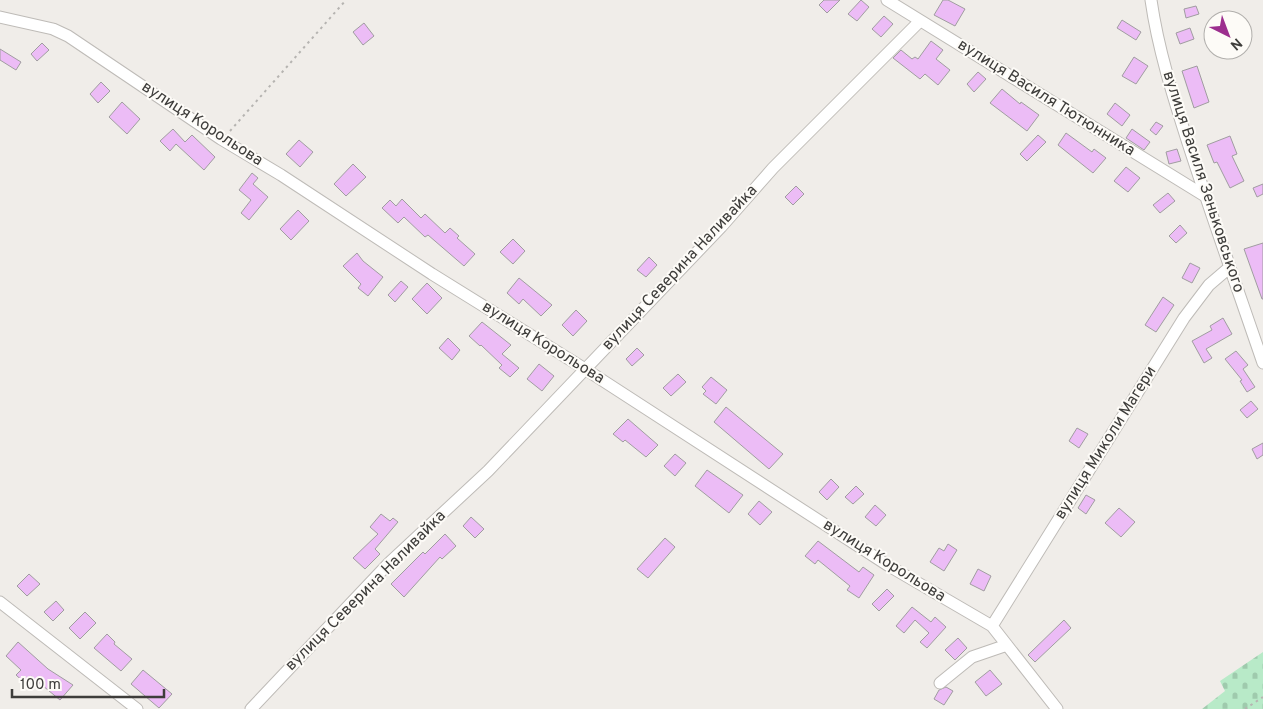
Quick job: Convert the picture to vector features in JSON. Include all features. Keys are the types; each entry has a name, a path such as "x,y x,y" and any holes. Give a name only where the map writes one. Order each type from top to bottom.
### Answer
{"street":[{"name":"вулиця Василя Тютюнника","path":"887,0 1205,196"},
{"name":"вулиця Василя Зеньковського","path":"1151,0 1161,55 1205,196 1263,363"},
{"name":"вулиця Корольова","path":"0,17 53,29 68,36 221,139 281,175 432,274 585,369 889,566 992,626 1057,709"},
{"name":"вулиця Северина Наливайка","path":"251,709 389,563 488,471 721,227 773,168 920,21"},
{"name":"вулиця Миколи Магери","path":"992,626 1184,318 1209,284 1230,267"},
{"path":"0,602 137,709"},
{"path":"940,683 972,657 1007,646"}],"path":[{"path":"221,139 346,0"},
{"path":"1245,709 1263,697"}],"green space":[{"path":"1263,652 1263,709 1202,709 1225,691 1220,681"}],"building":[{"path":"824,0 840,0 827,13 819,5"},
{"path":"861,0 869,7 857,21 848,14"},
{"path":"943,0 948,0 965,9 955,26 934,15"},
{"path":"1196,6 1199,14 1186,18 1184,9"},
{"path":"884,16 893,24 881,37 872,29"},
{"path":"1122,20 1141,32 1136,40 1117,28"},
{"path":"364,23 374,36 363,45 353,32"},
{"path":"1190,28 1194,39 1180,44 1176,33"},
{"path":"931,41 943,50 936,59 950,70 938,85 925,74 920,79 893,58 901,50 912,59 915,57 918,59"},
{"path":"42,43 49,50 37,61 31,54"},
{"path":"0,49 21,62 16,70 0,60"},
{"path":"1134,57 1148,66 1136,84 1122,76"},
{"path":"1197,66 1209,102 1194,108 1182,71"},
{"path":"978,72 986,79 974,92 967,84"},
{"path":"101,82 110,91 98,103 90,94"},
{"path":"1002,89 1020,104 1021,102 1039,115 1027,131 990,103"},
{"path":"122,102 140,119 127,134 109,117"},
{"path":"1115,103 1130,115 1122,126 1107,114"},
{"path":"1156,122 1163,126 1156,135 1150,130"},
{"path":"173,129 185,142 192,135 215,157 204,170 176,144 170,151 160,141"},
{"path":"1132,129 1150,142 1144,150 1126,138"},
{"path":"1066,133 1092,152 1094,149 1106,158 1093,173 1058,145"},
{"path":"1038,135 1046,142 1027,161 1020,154"},
{"path":"1230,136 1237,154 1232,156 1244,181 1230,188 1217,162 1214,163 1207,145"},
{"path":"299,140 313,152 300,167 286,154"},
{"path":"1177,149 1181,161 1169,164 1166,152"},
{"path":"353,164 366,177 346,196 334,184"},
{"path":"1126,167 1140,178 1128,192 1114,181"},
{"path":"252,173 258,178 253,184 268,197 249,220 241,213 251,200 239,190"},
{"path":"1263,184 1263,194 1257,197 1253,188"},
{"path":"796,186 804,194 793,205 785,197"},
{"path":"1168,193 1175,201 1160,213 1153,205"},
{"path":"402,199 421,218 425,214 445,233 450,228 459,236 457,238 475,254 464,266 428,235 425,237 404,217 398,223 382,208 390,200 396,206"},
{"path":"298,210 309,221 291,240 280,229"},
{"path":"1180,225 1187,233 1176,243 1169,236"},
{"path":"513,239 525,251 513,264 500,252"},
{"path":"1263,243 1263,299 1262,299 1244,249"},
{"path":"357,253 363,261 383,277 368,296 358,288 361,284 343,266"},
{"path":"649,257 657,265 646,277 637,270"},
{"path":"1190,263 1200,268 1192,283 1182,278"},
{"path":"519,278 552,305 541,316 523,299 519,304 507,293"},
{"path":"401,281 408,287 395,302 388,295"},
{"path":"427,283 442,298 427,314 412,299"},
{"path":"1163,297 1174,305 1156,332 1145,325"},
{"path":"576,310 587,321 573,336 562,325"},
{"path":"1223,318 1232,334 1206,349 1212,358 1204,363 1192,341 1212,330 1210,326"},
{"path":"482,322 511,345 502,354 519,368 510,377 499,368 502,365 469,336"},
{"path":"448,338 460,350 452,360 439,348"},
{"path":"637,348 644,355 632,366 626,359"},
{"path":"1236,351 1248,365 1243,369 1255,387 1247,392 1240,381 1242,380 1225,359"},
{"path":"539,364 554,376 542,391 527,379"},
{"path":"678,374 686,382 671,396 663,388"},
{"path":"711,377 727,390 716,404 703,394 706,391 702,387"},
{"path":"1251,401 1258,409 1247,418 1240,410"},
{"path":"726,407 783,454 769,469 714,422"},
{"path":"628,419 658,445 646,457 625,440 623,442 613,434"},
{"path":"1077,428 1088,434 1079,448 1069,441"},
{"path":"1263,443 1263,455 1257,459 1252,449"},
{"path":"675,454 686,463 675,476 664,466"},
{"path":"707,470 743,495 729,513 695,486"},
{"path":"831,479 839,487 827,500 819,492"},
{"path":"856,486 864,494 853,504 845,497"},
{"path":"1086,495 1095,500 1086,514 1078,508"},
{"path":"759,501 772,512 760,525 748,514"},
{"path":"875,505 886,515 876,526 865,517"},
{"path":"1119,508 1135,522 1121,537 1105,523"},
{"path":"381,514 390,521 393,518 398,522 375,549 380,554 365,569 353,558 378,534 370,527"},
{"path":"471,517 484,529 475,538 463,526"},
{"path":"445,534 456,546 442,559 440,557 404,597 391,584 423,552 425,554"},
{"path":"665,538 675,547 648,578 637,569"},
{"path":"818,541 859,572 863,567 874,575 859,598 847,590 850,586 818,560 815,564 805,556"},
{"path":"948,544 957,550 944,571 930,562 939,548 944,551"},
{"path":"978,569 991,576 984,591 970,584"},
{"path":"29,574 40,584 27,596 17,586"},
{"path":"887,589 894,596 879,611 872,604"},
{"path":"56,601 64,610 53,621 44,612"},
{"path":"912,607 931,622 935,617 946,627 927,648 920,642 929,633 915,620 904,633 896,626"},
{"path":"85,612 96,623 80,639 69,628"},
{"path":"1064,620 1071,628 1035,662 1028,655"},
{"path":"107,634 115,642 114,644 132,659 121,671 94,648"},
{"path":"958,638 967,648 955,660 945,650"},
{"path":"18,642 48,669 73,685 60,700 31,676 25,683 16,675 21,670 6,656"},
{"path":"143,670 172,694 159,708 131,684"},
{"path":"990,670 1002,684 986,696 975,682"},
{"path":"946,687 953,691 944,705 934,699 939,690"}]}
